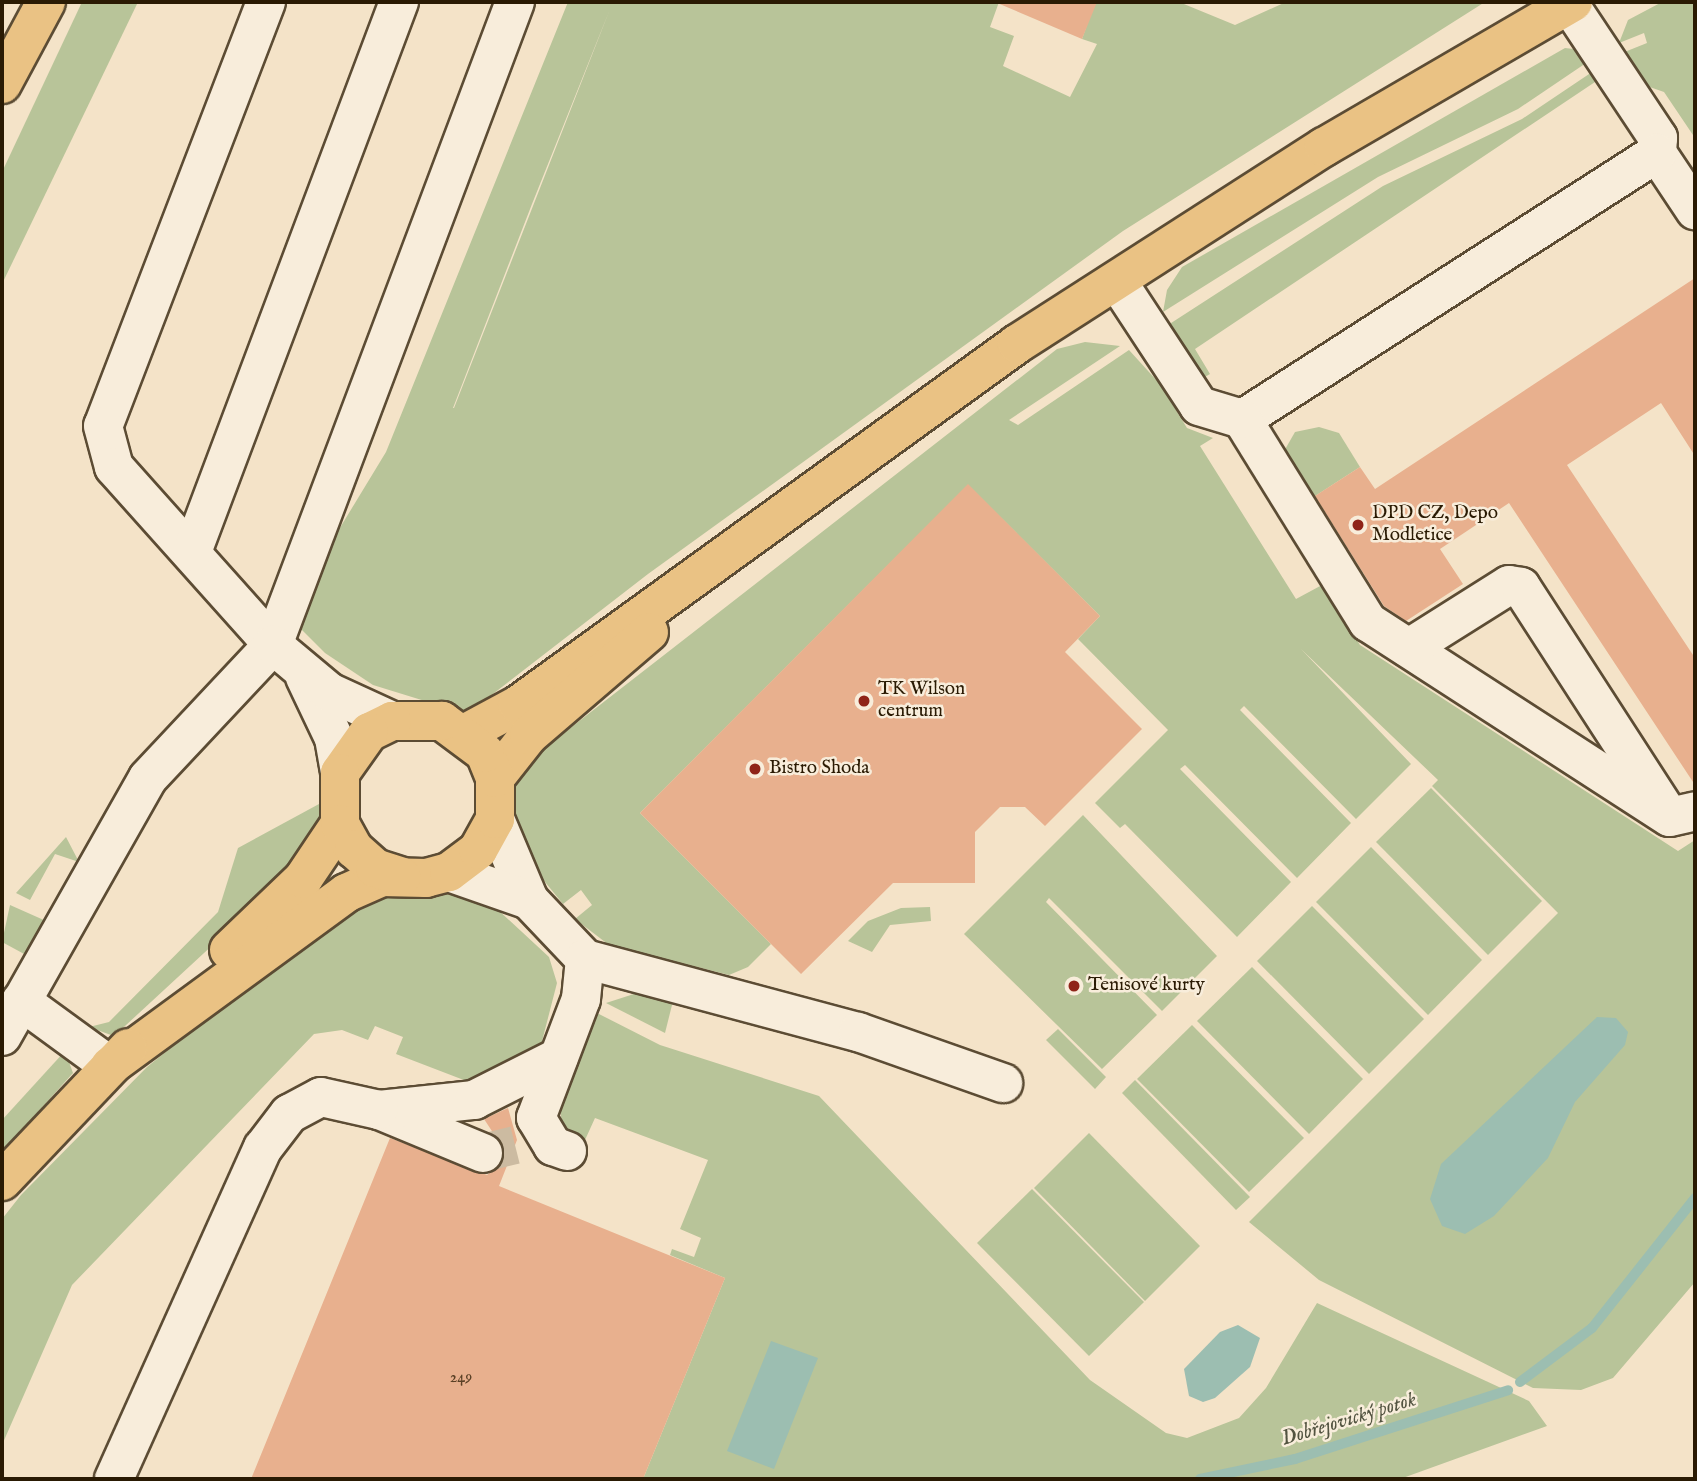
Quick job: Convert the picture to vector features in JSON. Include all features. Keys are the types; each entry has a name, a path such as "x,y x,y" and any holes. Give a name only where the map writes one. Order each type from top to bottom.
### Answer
{"main road":[{"path":"2,37 17,2"},
{"path":"2,84 46,2"},
{"path":"466,733 519,705 607,636 754,536 937,399 1324,147 1571,3"},
{"path":"495,778 529,735 754,536"},
{"path":"2,1181 110,1066 303,879 340,824 340,773 351,750 392,720 442,721 466,733 495,778 495,819 478,850 449,872 368,882 324,906 110,1066"},
{"path":"340,824 368,861 402,877"}],"lane":[{"path":"266,2 103,426 114,467 273,645 304,675 347,704 392,720"},
{"path":"192,552 399,2"},
{"path":"2,1036 11,1009 148,778 273,645 515,2"},
{"path":"1571,3 1658,138 1657,153 1695,210"},
{"path":"1242,419 1657,153"},
{"path":"1117,281 1199,406 1242,419 1368,622 1683,814"},
{"path":"1409,648 1509,585 1521,587 1683,814"},
{"path":"304,675 334,738 340,773"},
{"path":"495,819 529,900 584,959 858,1032 1003,1083"},
{"path":"449,872 529,900"},
{"path":"512,1139 559,1057 580,999 584,959"},
{"path":"11,1009 110,1066"},
{"path":"379,1110 474,1100 559,1057"},
{"path":"114,1479 263,1148 289,1114 321,1097 567,1151"}],"shaded area":[{"path":"82,2 138,2 2,284 2,172"},
{"path":"568,2 999,2 990,27 1014,36 1003,66 1070,97 1097,44 1082,39 1095,2 1179,2 1235,25 1286,2 1485,2 1123,231 648,574 467,714 373,685 325,653 287,615 386,452","holes":["610,9 454,408 532,204"]},
{"path":"1662,2 1695,2 1695,138 1664,92 1641,84 1622,53 1647,43 1644,33 1619,43 1628,20"},
{"path":"1565,48 1582,50 1592,59 1518,109 1378,177 1163,312 1167,290 1182,267"},
{"path":"1598,68 1598,80 1195,349 1210,374 1203,378 1168,325 1383,186 1522,119"},
{"path":"1085,342 1120,346 1009,420 1018,425 1129,350 1159,383 1187,428 1213,438 1200,446 1296,599 1322,585 1360,645 1678,851 1695,840 1695,1282 1613,1378 1581,1390 1533,1388 1319,1280 1249,1222 1558,913 1432,786 1438,780 1301,649 1411,764 1356,819 1244,706 1240,710 1351,823 1297,878 1185,765 1180,769 1291,882 1237,937 1125,824 1120,828 1095,803 1168,730 1078,639 1100,616 968,485 640,813 771,944 748,967 729,975 609,945 575,919 592,905 581,890 563,904 523,855 508,803 524,764 1057,349"},
{"path":"1319,427 1339,433 1360,467 1309,500 1283,453 1295,432"},
{"path":"1431,788 1542,901 1488,955 1376,842"},
{"path":"319,804 321,822 295,869 125,1026 111,1035 89,1027 109,1022 218,912 238,848"},
{"path":"1083,815 1217,956 1162,1011 1049,898 1046,902 1157,1015 1102,1069 964,934"},
{"path":"66,837 79,862 55,854 30,900 16,893"},
{"path":"1371,847 1482,960 1428,1015 1316,902"},
{"path":"458,892 483,896 549,957 557,983 540,1049 469,1082 396,1054 403,1037 375,1026 368,1040 342,1030 314,1034 72,1285 2,1445 2,1219 21,1195 147,1067 358,897"},
{"path":"10,905 46,921 26,955 2,942"},
{"path":"1312,906 1424,1019 1369,1074 1257,961"},
{"path":"930,907 931,921 890,925 872,952 848,941 868,921 901,908"},
{"path":"1252,967 1363,1079 1309,1134 1197,1021"},
{"path":"637,993 673,1001 665,1033 606,1003"},
{"path":"597,1013 660,1045 819,1096 1090,1380 1166,1433 1187,1438 1239,1418 1266,1388 1317,1303 1529,1401 1547,1426 1400,1479 643,1479 725,1278 670,1255 672,1249 694,1257 701,1238 680,1229 708,1160 595,1118 585,1140 562,1125 560,1107"},
{"path":"1597,1017 1616,1018 1628,1032 1625,1045 1575,1102 1548,1158 1494,1216 1465,1234 1442,1226 1430,1199 1441,1164"},
{"path":"1192,1025 1304,1138 1249,1192 1137,1079"},
{"path":"1058,1029 1106,1077 1095,1089 1046,1040"},
{"path":"65,1051 73,1073 2,1152 2,1120"},
{"path":"1135,1080 1250,1197 1236,1210 1122,1093"},
{"path":"1089,1133 1200,1246 1145,1301 1034,1188"},
{"path":"1032,1189 1144,1302 1089,1356 977,1243"},
{"path":"1238,1325 1260,1338 1250,1367 1215,1398 1203,1402 1189,1396 1184,1369 1220,1332"},
{"path":"771,1341 818,1358 774,1469 727,1451"}],"building":[{"path":"995,2 1097,2 1082,39"},
{"path":"1695,278 1695,456 1661,403 1567,465 1695,658 1695,785 1509,503 1440,549 1463,584 1406,621 1384,606 1315,496 1360,467 1375,489"},
{"path":"968,484 1100,616 1065,652 1142,729 1045,826 1025,807 1000,807 975,832 975,883 893,883 801,974 640,813"},
{"path":"508,1108 517,1140 499,1186 725,1278 643,1479 251,1479 390,1138 487,1175 503,1162 505,1151 484,1119"}],"waterway":[{"name":"Dobřejovický potok","path":"1520,1382 1592,1328 1695,1198"},
{"name":"Dobřejovický potok","path":"1200,1479 1295,1459 1508,1390"}],"tunnel":[{"path":"483,1153 515,1145"}],"place":[{"name":"DPD CZ, Depo Modletice","path":"1358,525"},
{"name":"TK Wilson centrum","path":"864,701"},
{"name":"Bistro Shoda","path":"755,769"},
{"name":"Tenisové kurty","path":"1074,986"}]}
